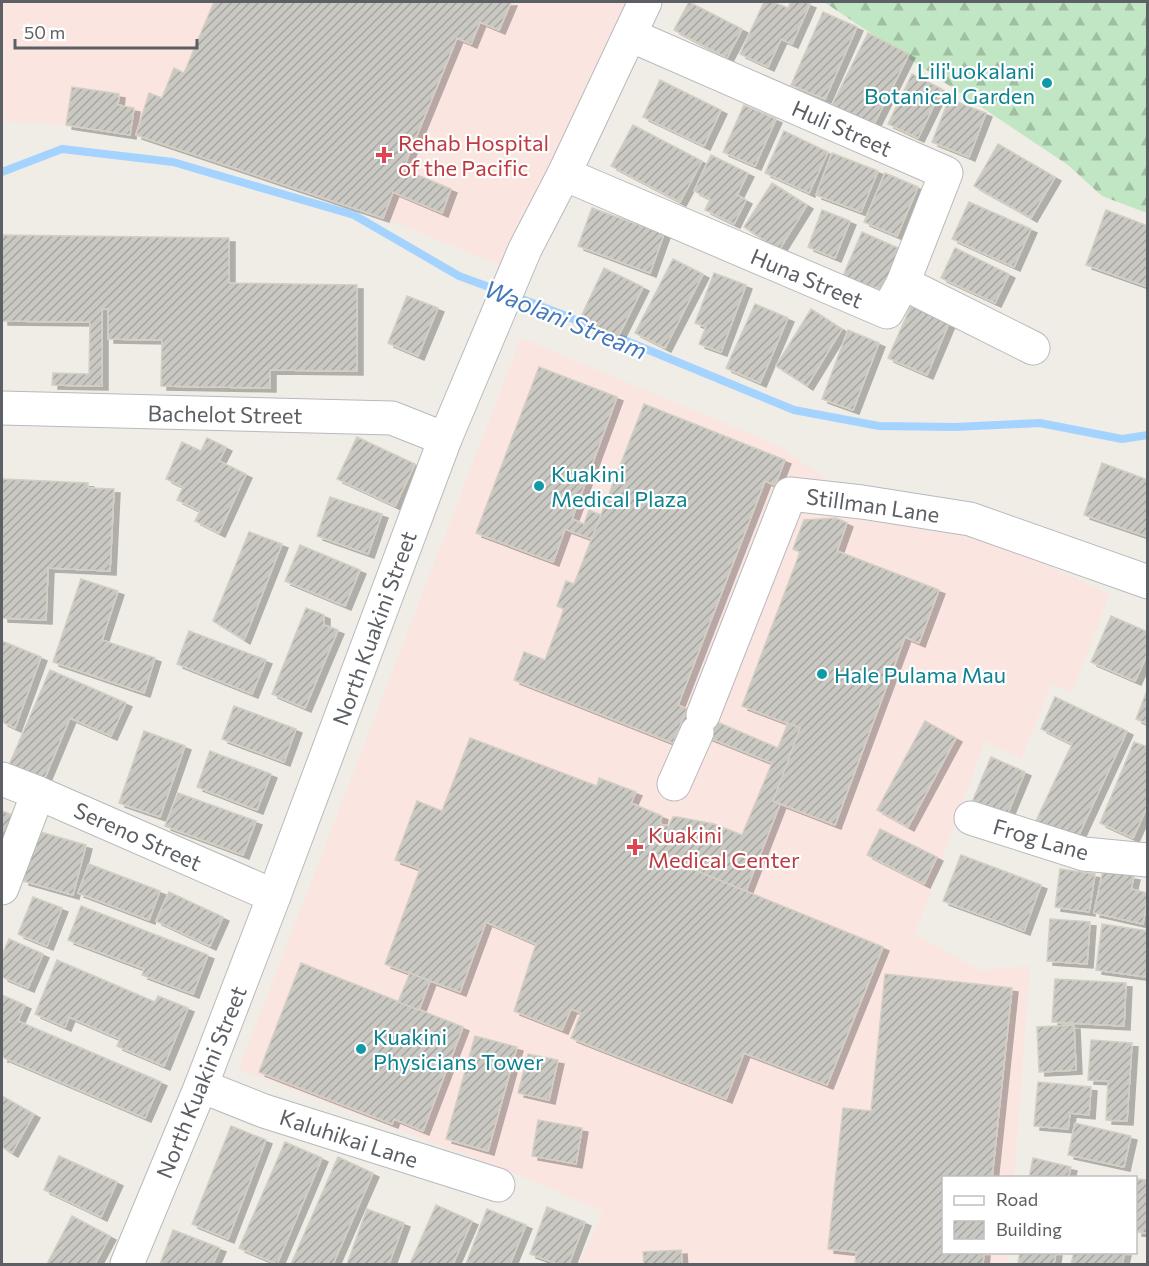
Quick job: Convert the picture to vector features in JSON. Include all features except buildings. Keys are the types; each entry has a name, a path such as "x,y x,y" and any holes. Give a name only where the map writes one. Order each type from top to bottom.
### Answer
{"street":[{"name":"North Kuakini Street","path":"127,1264 201,1086 445,439 493,322 525,249 564,174 645,2"},
{"name":"Huli Street","path":"630,35 946,173 903,283"},
{"name":"Huna Street","path":"564,174 887,312 903,283"},
{"path":"903,283 1033,348"},
{"name":"Bachelot Street","path":"2,408 392,418 445,439"},
{"name":"Stillman Lane","path":"674,784 700,724 790,494 862,502 970,519 1148,582"},
{"name":"Sereno Street","path":"2,778 274,896"},
{"path":"2,888 38,793"},
{"name":"Frog Lane","path":"971,818 1084,854 1148,860"},
{"name":"Kaluhikai Lane","path":"201,1086 264,1111 498,1185"}],"shaded area":[{"name":"Rehab Hospital of the Pacific","path":"2,2 645,2 515,271 383,218 136,135 66,125 2,121"},
{"name":"Kuakini Medical Center","path":"521,338 779,446 886,520 988,538 1110,594 1072,692 1052,684 1021,759 985,741 915,934 978,970 1030,966 1014,1176 942,1176 942,1254 1008,1254 1008,1264 579,1264 603,1212 532,1180 239,1069"}],"green space":[{"name":"Lili'uokalani Botanical Garden","path":"824,2 1147,2 1147,213 1102,196 1068,165"}],"waterway":[{"name":"Waolani Stream","path":"2,172 62,149 173,162 354,215 459,276 500,291"},
{"name":"Waolani Stream","path":"514,296 794,410 879,426 955,427 1040,423 1122,439 1148,435"}],"place":[{"name":"Lili'uokalani Botanical Garden","path":"1047,83"},
{"name":"Rehab Hospital of the Pacific","path":"384,155"},
{"name":"Kuakini Medical Plaza","path":"539,486"},
{"name":"Hale Pulama Mau","path":"822,674"},
{"name":"Kuakini Medical Center","path":"635,847"},
{"name":"Kuakini Physicians Tower","path":"361,1049"}]}
